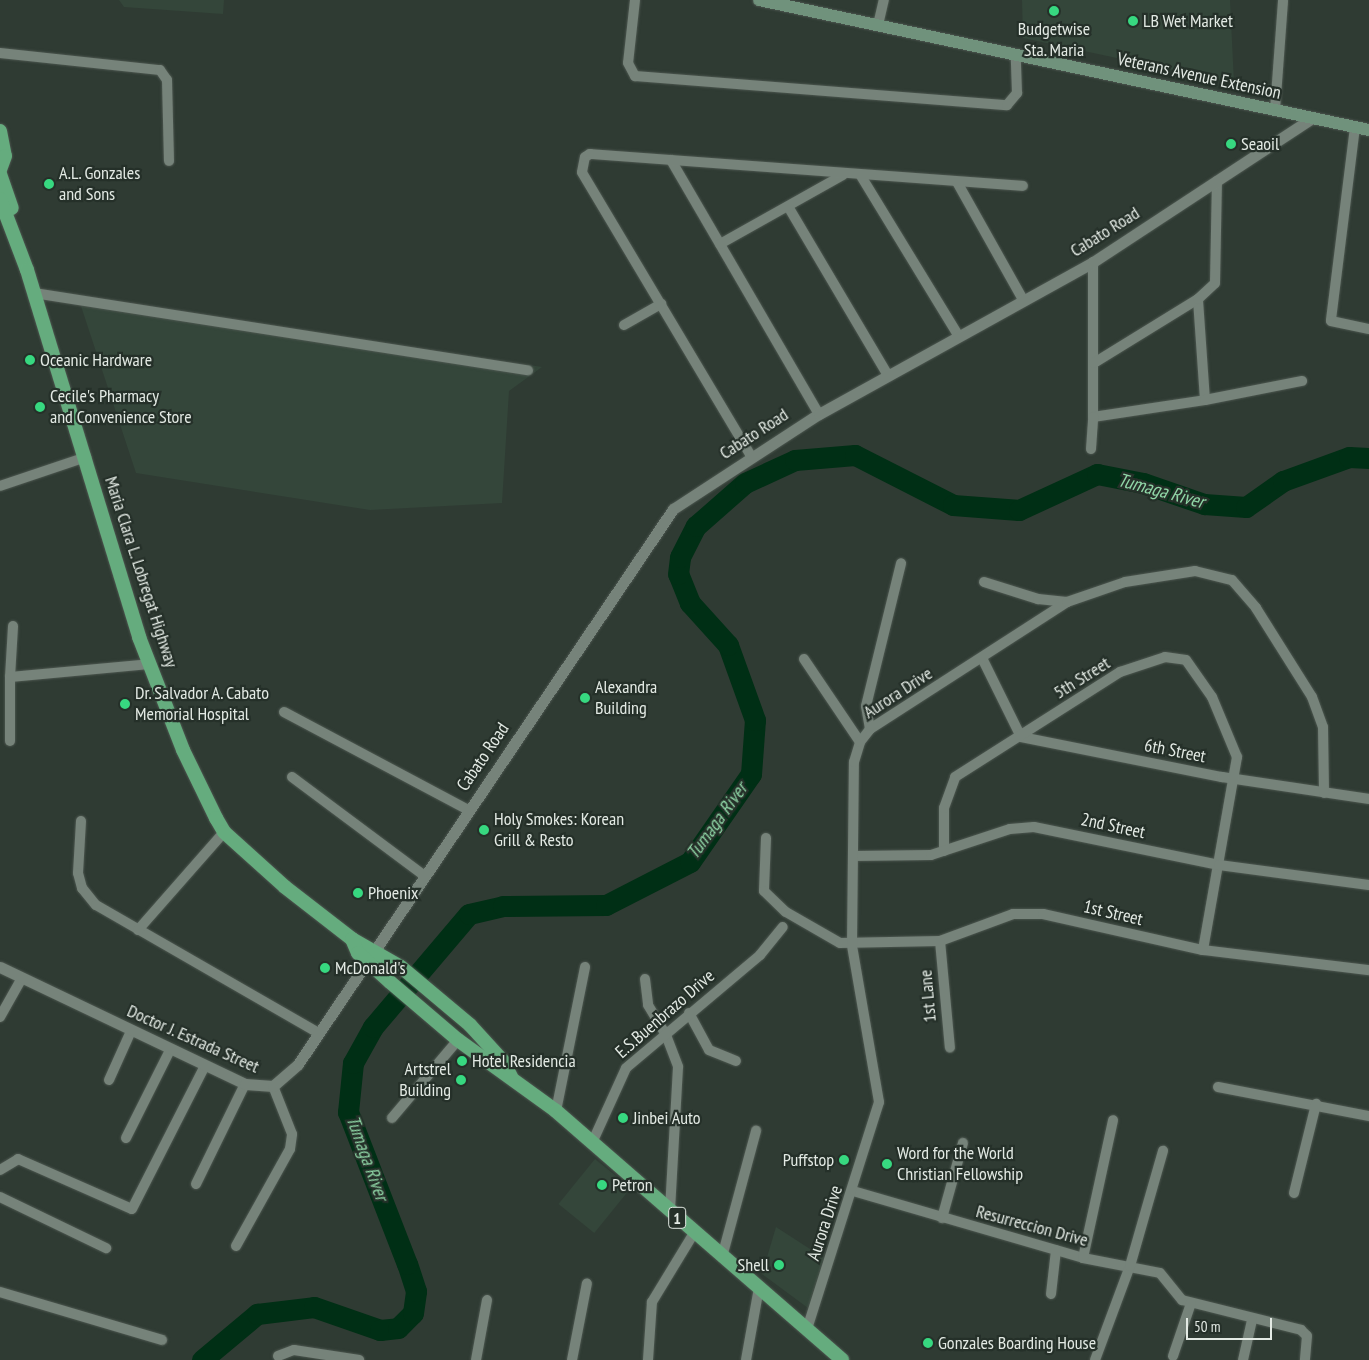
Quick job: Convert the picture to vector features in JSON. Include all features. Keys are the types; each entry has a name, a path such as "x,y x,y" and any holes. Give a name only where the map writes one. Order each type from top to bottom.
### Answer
{"highway":[{"path":"0,131 5,156 0,170"},
{"name":"Maria Clara L. Lobregat Highway","path":"0,174 29,258 30,281"},
{"name":"Maria Clara L. Lobregat Highway","path":"0,199 30,281 149,664 199,786 224,832 352,939 375,950 402,968 470,1025 503,1061 511,1077"},
{"name":"Maria Clara L. Lobregat Highway","path":"352,939 366,962 458,1040 556,1111 842,1360"}],"main road":[{"name":"Veterans Avenue Extension","path":"759,0 878,25 1016,58 1369,130"}],"street":[{"path":"635,0 628,63 634,76 1007,105 1017,93 1016,58"},
{"path":"878,25 884,0"},
{"path":"1275,110 1283,0"},
{"path":"0,53 160,70 167,80 169,161"},
{"name":"Cabato Road","path":"375,950 669,513 751,456 819,414 957,334 1093,262 1311,119"},
{"path":"1355,127 1331,321 1369,329"},
{"path":"751,456 581,168 590,154 861,176 1023,186"},
{"path":"671,160 819,414"},
{"path":"720,244 789,208 843,174"},
{"path":"861,176 957,334"},
{"path":"1094,363 1198,299 1212,288 1218,274 1216,181"},
{"path":"957,182 1022,298"},
{"path":"789,208 887,374"},
{"path":"1091,449 1094,363 1093,262"},
{"path":"30,281 528,370"},
{"path":"1198,299 1206,400"},
{"path":"624,325 662,304"},
{"path":"1093,416 1206,400 1302,381"},
{"path":"0,486 86,457"},
{"path":"870,729 866,706 901,563"},
{"name":"Aurora Drive","path":"807,1329 853,1191 879,1102 852,945 854,762 860,742 870,729 983,660 1067,602 1125,582 1195,571 1232,580 1256,608 1312,697 1323,727 1324,793"},
{"path":"984,582 1038,599 1067,602"},
{"path":"10,741 10,677 13,626"},
{"name":"5th Street","path":"944,851 944,808 955,777 1021,737 1120,672 1175,657 1195,671 1230,732 1237,757 1235,779"},
{"path":"804,659 860,742"},
{"path":"983,660 1021,737"},
{"path":"10,677 149,664"},
{"path":"284,712 468,810"},
{"name":"6th Street","path":"1021,737 1235,779 1369,799"},
{"path":"292,777 425,876"},
{"path":"1203,950 1235,779"},
{"path":"81,821 77,851 82,888 96,905 319,1033"},
{"name":"2nd Street","path":"853,856 922,856 944,851 1010,829 1034,827 1219,865 1369,886"},
{"path":"138,930 224,832"},
{"path":"766,838 761,876 767,896 819,932 852,945"},
{"name":"1st Street","path":"852,945 940,941 1013,914 1043,914 1203,950 1369,970"},
{"name":"E.S.Buenbrazo Drive","path":"592,1143 617,1080 689,1013 760,955 783,927"},
{"name":"1st Lane","path":"940,941 950,1048"},
{"name":"Doctor J. Estrada Street","path":"0,967 170,1050 245,1084 274,1086 298,1064 375,950"},
{"path":"556,1111 585,967"},
{"path":"0,1017 22,978"},
{"path":"645,980 648,1005 666,1035 678,1067 670,1211"},
{"path":"689,1013 709,1050 736,1061"},
{"path":"108,1080 131,1031"},
{"path":"392,1118 458,1040"},
{"path":"126,1138 170,1050"},
{"path":"0,1170 18,1159 132,1209 205,1066"},
{"path":"196,1184 245,1084"},
{"path":"236,1246 290,1149 292,1134 274,1086"},
{"path":"1218,1087 1316,1104 1369,1116"},
{"path":"1294,1193 1316,1104"},
{"path":"1083,1258 1113,1120"},
{"path":"722,1257 756,1131"},
{"path":"942,1218 962,1143"},
{"path":"1095,1360 1130,1266 1163,1151"},
{"name":"Resurreccion Drive","path":"853,1191 1083,1258 1130,1266 1167,1277 1176,1296 1191,1303"},
{"path":"0,1196 106,1248"},
{"path":"648,1360 652,1302 694,1233"},
{"path":"1050,1294 1056,1250"},
{"path":"572,1360 587,1284"},
{"path":"746,1360 759,1288"},
{"path":"0,1292 162,1340"},
{"path":"476,1360 487,1300"},
{"path":"1173,1356 1191,1303 1252,1320 1302,1330 1307,1342 1305,1360"},
{"path":"1243,1360 1252,1320"},
{"path":"278,1356 294,1350 359,1360"}],"shaded area":[{"path":"119,0 224,0 223,14 124,7"},
{"path":"1022,0 1230,0 1234,83 1023,38"},
{"path":"78,297 542,367 509,391 502,503 370,510 136,473"},
{"path":"595,1159 631,1188 594,1233 558,1204"},
{"path":"776,1227 824,1258 808,1308 762,1274"}],"waterway":[{"name":"Tumaga River","path":"202,1360 257,1314 314,1307 380,1330 398,1328 413,1313 416,1291 348,1112 353,1063 373,1027 469,914 503,906 606,905 690,862 751,774 755,720 728,645 690,603 678,574 680,557 696,526 745,483 795,460 855,455 953,505 1019,510 1097,474 1143,483 1204,504 1246,507 1283,481 1349,457 1369,458"}],"place":[{"name":"Budgetwise Sta. Maria","path":"1054,11"},
{"name":"LB Wet Market","path":"1133,21"},
{"name":"Seaoil","path":"1231,144"},
{"name":"A.L. Gonzales and Sons","path":"49,184"},
{"name":"Oceanic Hardware","path":"30,360"},
{"name":"Cecile's Pharmacy and Convenience Store","path":"40,407"},
{"name":"Alexandra Building","path":"585,698"},
{"name":"Dr. Salvador A. Cabato Memorial Hospital","path":"125,704"},
{"name":"Holy Smokes: Korean Grill & Resto","path":"484,830"},
{"name":"Phoenix","path":"358,893"},
{"name":"McDonald's","path":"325,968"},
{"name":"Hotel Residencia","path":"462,1061"},
{"name":"Artstrel Building","path":"461,1080"},
{"name":"Jinbei Auto","path":"623,1118"},
{"name":"Puffstop","path":"844,1160"},
{"name":"Word for the World Christian Fellowship","path":"887,1164"},
{"name":"Petron","path":"602,1185"},
{"name":"Shell","path":"779,1265"},
{"name":"Gonzales Boarding House","path":"928,1343"}]}
